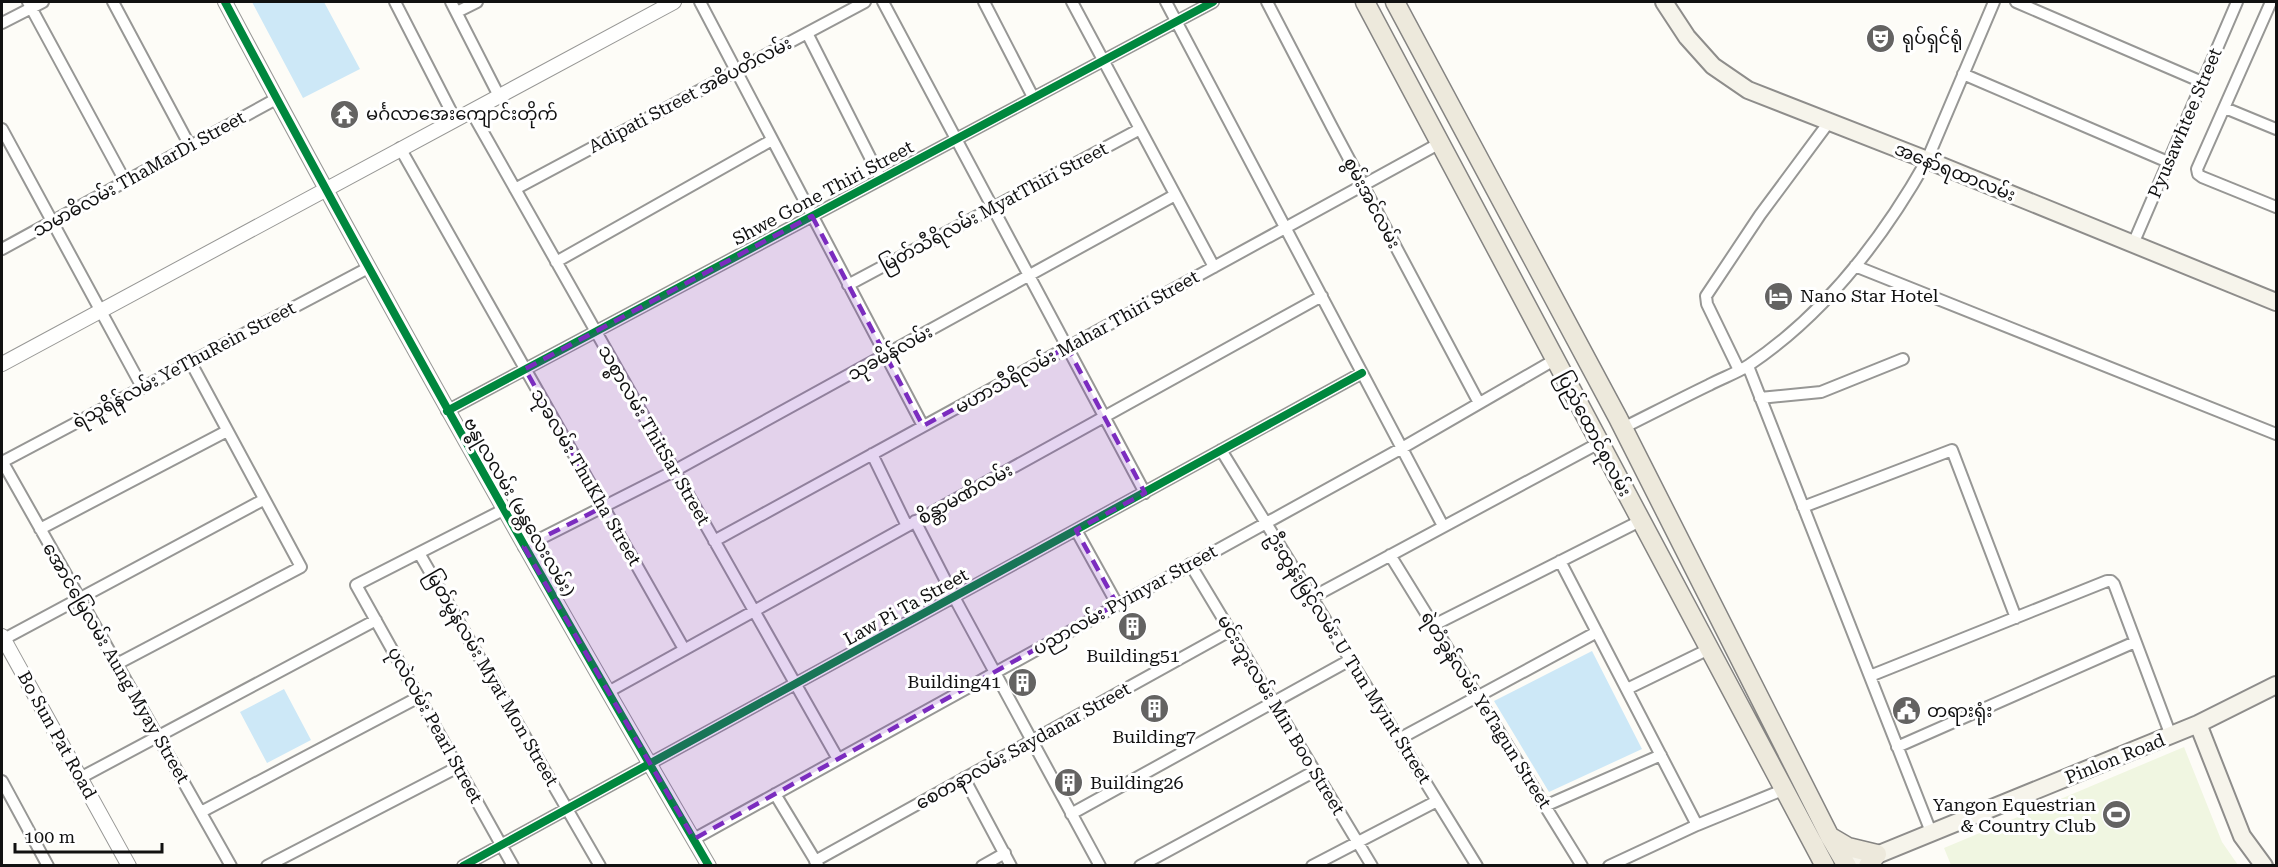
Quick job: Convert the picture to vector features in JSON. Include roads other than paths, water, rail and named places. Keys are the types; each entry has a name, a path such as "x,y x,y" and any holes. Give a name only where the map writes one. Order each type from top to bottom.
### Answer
{"main road":[{"name":"ပြည်ထောင်စုလမ်း","path":"1365,2 1785,789 1822,840 1849,866"},
{"name":"ပြည်ထောင်စုလမ်း","path":"1395,2 1623,428 1822,840 1826,866"},
{"name":"အနော်ရထာလမ်း","path":"1664,2 1687,37 1713,66 1748,90 2277,302"},
{"path":"1543,335 1566,322"},
{"name":"Pinlon Road","path":"1849,866 1873,860 1931,832 2171,736 2277,685"},
{"path":"2198,724 2242,836 2264,866"},
{"path":"1813,866 1822,840 1848,847 1873,860"}],"street":[{"path":"2,23 30,5 43,2"},
{"path":"113,2 190,146"},
{"name":"ဗန္ဓုလလမ်း (မန္တလေးလမ်း)","path":"225,2 447,411 709,866"},
{"path":"395,2 455,119"},
{"path":"451,2 499,96"},
{"path":"457,12 477,2"},
{"path":"2,364 324,188 674,2"},
{"path":"700,2 922,426"},
{"name":"Adipati Street အဓိပတိလမ်း","path":"515,189 865,2"},
{"path":"883,2 1144,493"},
{"path":"984,2 1033,97"},
{"path":"1072,2 1214,267"},
{"path":"1166,2 1443,526"},
{"name":"Shwe Gone Thiri Street","path":"447,411 1213,2"},
{"name":"စွမ်းအင်လမ်း","path":"1267,2 1479,403"},
{"path":"1623,428 1743,368 1792,332 1826,301 1855,266 1914,184 1927,160 1994,2"},
{"path":"2016,2 2202,82"},
{"name":"Pyusawhtee Street","path":"2133,244 2234,2"},
{"path":"2271,2 2271,16 2225,108 2198,169 2198,174 2277,207"},
{"path":"30,5 125,181"},
{"path":"807,33 881,179"},
{"path":"1963,74 2168,162"},
{"name":"သမာဓိလမ်း ThaMarDi Street","path":"2,249 276,99"},
{"path":"2225,108 2277,129"},
{"name":"သစ္စာလမ်း ThitSar Street","path":"471,111 838,759"},
{"path":"1829,122 1760,215 1706,296 1707,304 1760,398 1931,832"},
{"path":"2,129 142,387"},
{"name":"မြတ်သီရိလမ်း MyatThiri Street","path":"848,285 1140,129"},
{"path":"556,262 772,140"},
{"name":"မဟာသီရိလမ်း Mahar Thiri Street","path":"714,541 1440,143"},
{"name":"သုခလမ်း ThuKha Street","path":"400,148 684,650"},
{"name":"သုခမိန်လမ်း","path":"524,547 674,471 1175,195"},
{"path":"1855,266 2277,434"},
{"name":"ရဲသူရိန်လမ်း YeThuRein Street","path":"2,462 368,268"},
{"name":"စိန္တာမဏိလမ်း","path":"608,692 1322,296"},
{"name":"ပညာလမ်း Pyinyar Street","path":"694,839 1402,448 1556,359"},
{"path":"1760,398 1821,392 1903,359"},
{"path":"117,664 301,567 190,361"},
{"name":"Law Pi Ta Street","path":"463,866 1362,373"},
{"path":"40,529 227,431"},
{"path":"1311,598 1599,443"},
{"name":"ဦးထွန်းမြင့်လမ်း U Tun Myint Street","path":"1221,450 1477,866"},
{"path":"1803,507 1952,450 2016,618"},
{"path":"872,454 954,597 1100,866"},
{"name":"အောင်မြေလမ်း Aung Myay Street","path":"2,462 231,866"},
{"path":"2,639 263,500"},
{"path":"420,553 503,510"},
{"path":"1434,625 1640,521"},
{"path":"1076,530 1117,604"},
{"name":"ပုလဲလမ်း Pearl Street","path":"420,553 356,585 513,866"},
{"name":"မြတ်မွန်လမ်း Myat Mon Street","path":"420,553 600,866"},
{"name":"ရဲတံခွန်လမ်း YeTagun Street","path":"1390,555 1582,866"},
{"path":"1560,561 1697,825"},
{"name":"မင်းဘူးလမ်း Min Boo Street","path":"1190,564 1372,866"},
{"path":"1869,676 2111,581 2171,736"},
{"path":"80,778 376,620"},
{"name":"စေတနာလမ်း Saydanar Street","path":"816,863 1230,631"},
{"path":"1399,739 1597,632"},
{"name":"Bo Sun Pat Road","path":"2,639 129,866"},
{"path":"1897,747 2135,642"},
{"path":"1627,689 1709,649"},
{"path":"1071,814 1350,660"},
{"path":"201,812 419,697"},
{"path":"1545,806 1661,755"},
{"path":"267,866 458,767"},
{"path":"1140,866 1315,771"},
{"path":"964,778 1011,866"},
{"path":"2,781 48,866"},
{"path":"1609,866 1697,825 1785,789"},
{"path":"776,794 816,863"},
{"path":"1312,866 1437,801"},
{"path":"982,866 1005,853"}],"water":[{"path":"252,2 324,2 360,69 303,98"},
{"path":"1592,651 1642,749 1549,792 1494,701"},
{"path":"284,689 311,740 267,763 240,712"}],"place":[{"name":"ရုပ်ရှင်ရုံ","path":"1881,38"},
{"name":"မင်္ဂလာအေးကျောင်းတိုက်","path":"345,114"},
{"name":"Nano Star Hotel","path":"1779,296"},
{"name":"Building51","path":"1133,627"},
{"name":"Building41","path":"1022,682"},
{"name":"Building7","path":"1154,708"},
{"name":"တရားရုံး","path":"1906,711"},
{"name":"Building26","path":"1069,783"},
{"name":"Yangon Equestrian & Country Club","path":"2117,815"}]}
